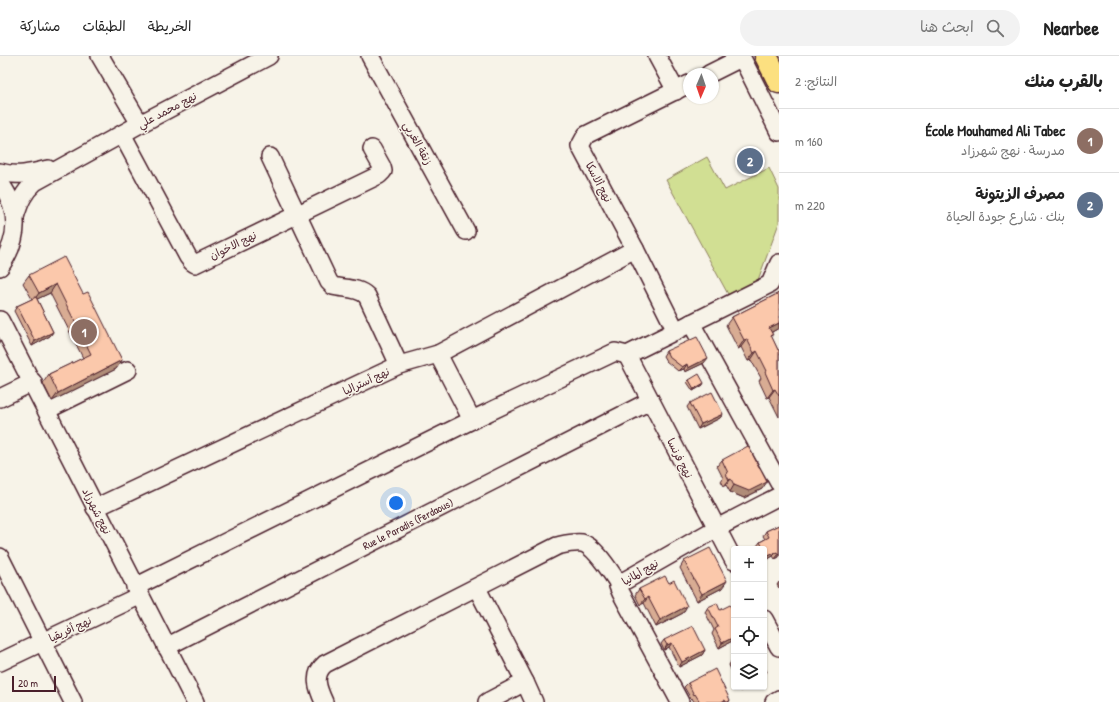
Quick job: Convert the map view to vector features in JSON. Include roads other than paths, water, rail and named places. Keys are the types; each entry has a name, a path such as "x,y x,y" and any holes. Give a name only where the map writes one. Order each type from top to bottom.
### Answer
{"highway":[{"path":"766,56 779,82"}],"street":[{"path":"100,56 140,124"},
{"name":"زنقة الغربي","path":"370,56 466,231"},
{"path":"657,56 682,87"},
{"path":"719,69 741,57 779,132"},
{"name":"نهج محمد علي","path":"66,164 262,58"},
{"name":"نهج ألاسكا","path":"676,330 580,146 586,135 682,87"},
{"name":"نهج الاخوان","path":"122,134 188,257 195,264 379,175 383,171 382,167 372,149"},
{"path":"270,157 333,286 357,290 363,292 367,296 399,365"},
{"path":"0,172 20,175 66,164"},
{"path":"15,217 20,201 26,191 35,182 66,164"},
{"path":"0,183 6,191 12,204 15,217 13,244 0,267"},
{"name":"نهج أستراليا","path":"95,508 399,365 438,354 635,249"},
{"path":"627,355 770,284 779,263"},
{"name":"نهج شهرزاد","path":"0,322 33,382 137,592 194,702"},
{"path":"691,323 779,483"},
{"name":"نهج أفريقيا","path":"0,662 472,420 615,352 627,355"},
{"path":"438,354 472,420"},
{"name":"نهج فرنسا","path":"627,355 731,555"},
{"path":"46,410 128,370"},
{"path":"0,398 33,382"},
{"name":"Rue le Paradis (Ferdaous)","path":"166,647 650,400"},
{"name":"نهج ألمانيا","path":"680,702 618,586 619,584 717,528 779,496"},
{"path":"324,702 318,689 318,677 319,669 325,664 558,546 571,542 584,543 594,550 619,584"},
{"path":"0,556 73,702"},
{"path":"477,588 534,702"},
{"path":"767,625 779,648"},
{"path":"487,702 525,682"},
{"path":"774,702 779,699"}],"place":[{"name":"مصرف الزيتونة","path":"750,161"},
{"name":"École Mouhamed Ali Tabec","path":"84,332"}]}
